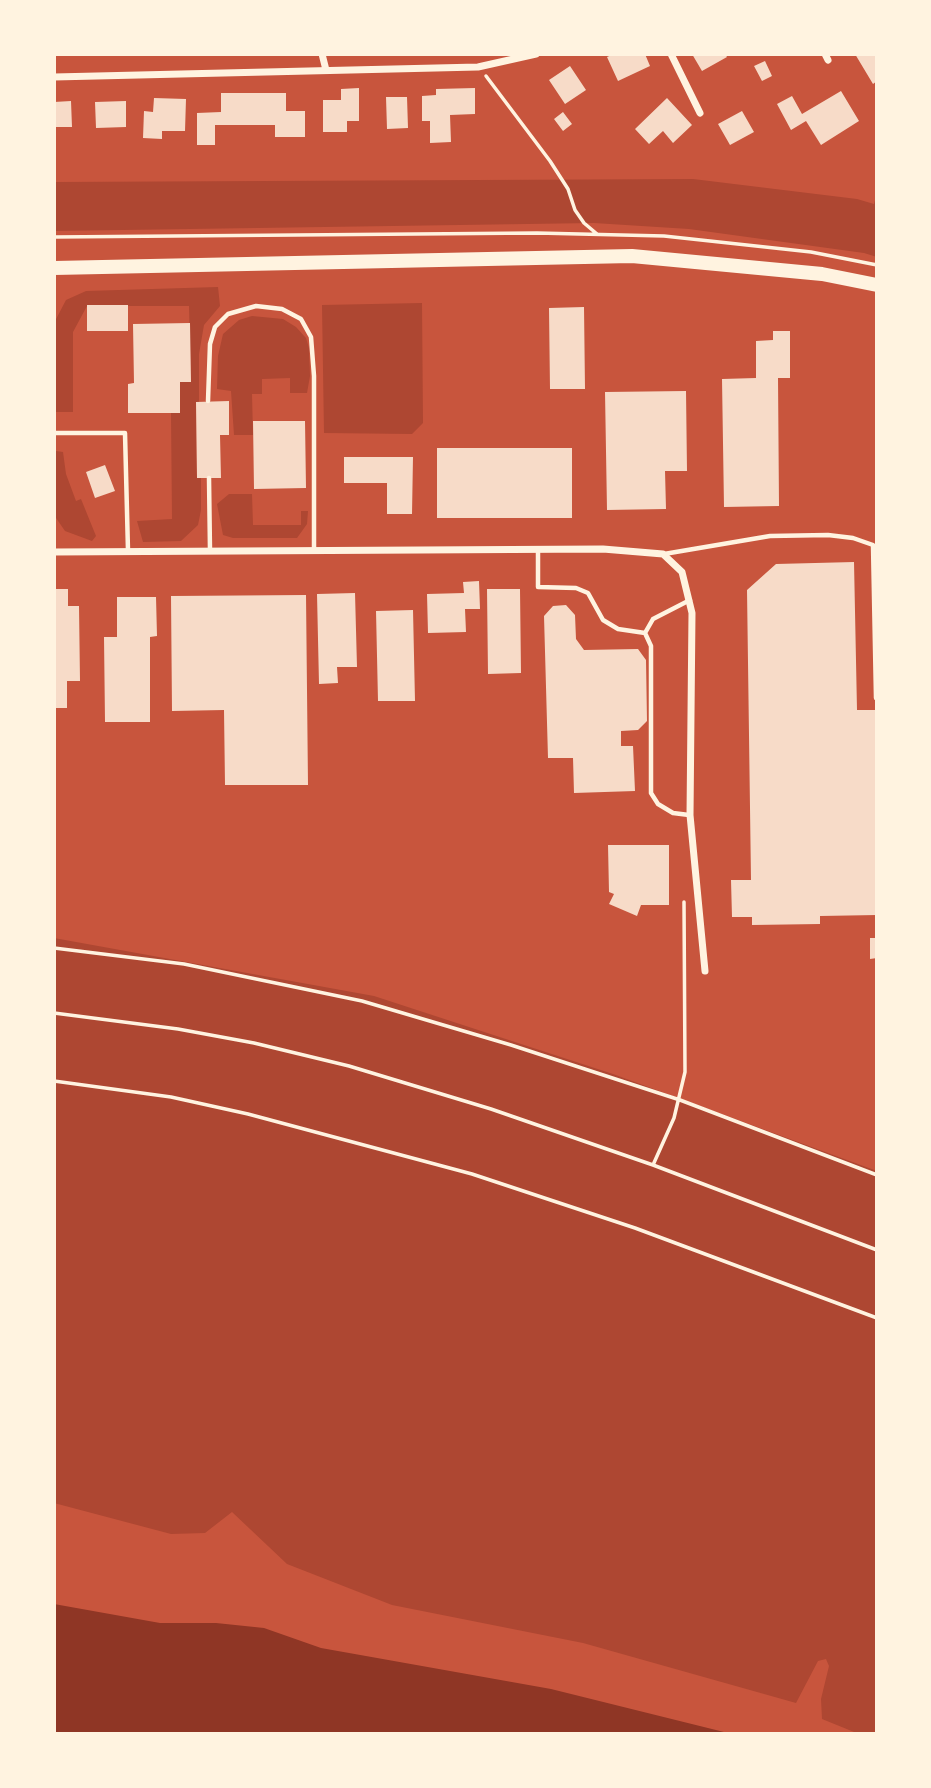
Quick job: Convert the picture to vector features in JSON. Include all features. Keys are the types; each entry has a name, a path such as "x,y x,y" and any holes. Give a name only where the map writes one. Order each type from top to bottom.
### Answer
{"main road":[{"path":"54,268 632,256 822,274 877,285"}],"street":[{"path":"322,54 326,70"},
{"path":"54,77 478,67 536,54"},
{"path":"671,54 700,113"},
{"path":"54,552 603,549 663,554 682,572 691,600 690,815 705,971"}],"lane":[{"path":"208,401 210,344 215,327 228,314 256,306 282,309 301,319 312,337 314,549"},
{"path":"54,433 125,433 128,552"},
{"path":"209,478 209,551"},
{"path":"663,554 770,536 828,535 853,538 873,545 876,698"},
{"path":"538,549 538,587 576,588 587,593 603,620 618,629 645,633"},
{"path":"645,633 653,619 691,600"},
{"path":"645,633 651,646 651,793 658,804 673,813 690,815"}],"path":[{"path":"478,67 550,161 568,189 575,210 584,223 598,235"},
{"path":"54,237 664,236 747,243 877,265"},
{"path":"653,1164 674,1118 685,1072 684,893"},
{"path":"54,948 184,964 362,1001 511,1045 680,1100 877,1175"},
{"path":"54,1013 204,1033 349,1066 492,1109 653,1164 877,1250"},
{"path":"54,1081 170,1097 248,1114 472,1174 635,1228 877,1318"}],"shaded area":[{"path":"693,179 857,199 874,204 877,193 877,257 689,229 594,223 54,231 54,182"},
{"path":"218,287 220,306 204,325 199,354 199,402 196,402 197,478 201,478 201,510 198,525 181,541 143,542 137,521 172,519 171,413 180,382 191,382 189,306 87,306 73,332 73,412 54,412 54,323 66,300 86,291"},
{"path":"422,303 423,423 412,434 324,433 322,305"},
{"path":"252,316 283,319 296,327 306,338 309,348 310,376 307,393 290,393 290,378 262,379 262,394 252,394 253,435 234,435 231,391 217,389 218,356 223,334 239,320"},
{"path":"56,451 63,452 66,474 76,501 81,499 96,536 92,541 65,531 54,515"},
{"path":"229,494 252,494 253,525 301,525 301,511 308,511 307,524 297,538 233,538 223,535 217,504"},
{"path":"54,938 374,996 613,1074 877,1171 877,1734 859,1734 822,1719 821,1699 829,1666 826,1659 818,1661 796,1703 583,1643 392,1605 287,1564 232,1512 205,1533 171,1534 54,1503"},
{"path":"54,1604 160,1623 216,1623 264,1628 321,1648 551,1689 732,1734 54,1734"}],"building":[{"path":"614,54 645,54 650,66 618,81 607,57"},
{"path":"692,54 725,54 727,57 702,71"},
{"path":"855,54 877,54 877,81 873,84"},
{"path":"765,61 772,76 762,81 754,66"},
{"path":"570,66 586,90 565,104 549,80"},
{"path":"359,88 359,121 347,121 347,132 323,132 323,100 341,100 341,89"},
{"path":"475,88 475,114 450,115 451,142 430,143 430,121 422,121 422,96 436,95 436,89"},
{"path":"841,91 859,121 821,145 806,121 791,130 777,104 792,96 802,114"},
{"path":"221,93 286,93 286,111 305,111 305,137 275,137 275,125 215,125 215,145 197,145 197,113 221,112"},
{"path":"386,97 407,97 408,128 387,129"},
{"path":"154,98 186,99 185,131 162,131 162,139 143,138 144,111 153,112"},
{"path":"667,98 692,125 673,143 663,131 649,144 635,129"},
{"path":"71,101 72,127 54,127 54,102"},
{"path":"126,101 126,127 96,128 95,102"},
{"path":"742,111 754,132 730,145 718,124"},
{"path":"563,112 572,124 563,131 554,119"},
{"path":"87,305 128,305 128,331 87,331"},
{"path":"584,307 585,389 550,389 549,308"},
{"path":"190,323 191,382 180,382 180,413 128,413 128,384 134,383 133,324"},
{"path":"773,331 790,331 790,378 778,378 779,506 724,507 722,379 756,378 756,341 773,340"},
{"path":"686,391 687,471 665,471 666,509 607,510 605,392"},
{"path":"229,401 229,435 220,435 221,478 197,478 196,402"},
{"path":"253,421 305,421 306,488 254,489"},
{"path":"437,448 572,448 572,518 437,518"},
{"path":"344,457 413,457 412,514 387,514 387,483 344,483"},
{"path":"105,465 115,491 95,498 86,472"},
{"path":"854,562 857,710 877,710 877,915 820,916 820,924 752,925 752,917 732,917 731,880 751,880 747,590 776,564"},
{"path":"479,581 480,609 465,609 466,632 428,633 427,594 464,593 463,582"},
{"path":"54,589 68,589 68,606 79,606 80,681 67,681 67,708 54,708"},
{"path":"487,589 520,589 521,673 488,674"},
{"path":"355,593 357,667 337,667 338,683 319,684 317,594"},
{"path":"306,595 308,785 225,785 224,710 172,711 171,596"},
{"path":"117,597 156,597 157,636 150,637 150,722 105,722 104,637 117,637"},
{"path":"566,605 575,615 576,639 584,650 638,649 646,660 647,721 638,730 621,731 621,746 633,746 635,791 574,793 573,758 548,758 544,616 553,606"},
{"path":"413,610 415,701 378,701 376,611"},
{"path":"608,845 669,845 669,905 641,905 637,916 609,904 614,894 609,892"},
{"path":"870,938 877,938 877,958 870,959"}]}
